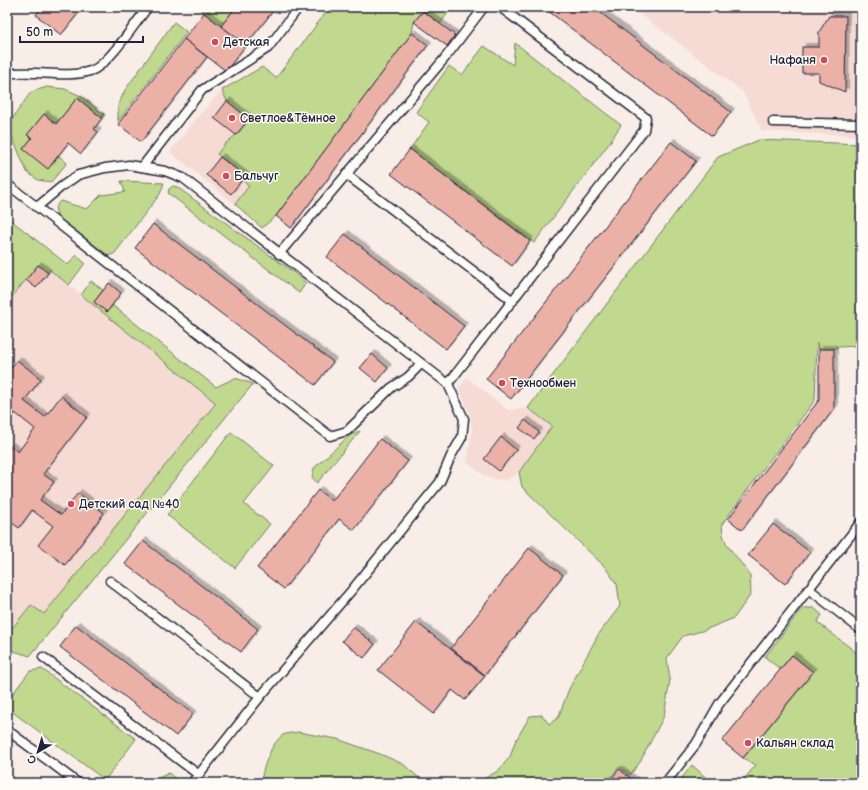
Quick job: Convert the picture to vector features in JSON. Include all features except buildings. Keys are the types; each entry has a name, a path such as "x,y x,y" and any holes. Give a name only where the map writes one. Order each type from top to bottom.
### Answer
{"lane":[{"path":"7,74 20,72 71,74 91,71 104,62 148,7"},
{"path":"142,167 202,90 268,48 299,7"},
{"path":"280,254 445,58 484,7"},
{"path":"448,384 644,130 646,118 500,7"},
{"path":"773,122 861,124"},
{"path":"37,207 78,175 105,168 129,165 165,171 183,178 448,384 464,419 462,437 451,456 440,482 351,591 260,697 192,783"},
{"path":"347,175 513,301"},
{"path":"7,184 330,436 347,431 391,388 408,378 421,364"},
{"path":"665,783 696,744 719,704 861,522"},
{"path":"110,581 260,697"},
{"path":"809,589 861,630"},
{"path":"43,657 199,775"},
{"path":"7,730 78,783"}],"shaded area":[{"path":"631,7 861,7 861,136 762,131 743,92"},
{"path":"222,90 227,101 249,119 236,135 226,143 249,186 235,204 170,152 196,119"},
{"name":"Детский сад №40","path":"38,265 48,272 50,270 217,403 44,615 31,605 9,633 7,631 7,303"},
{"path":"467,378 508,410 528,408 552,426 519,472 505,481 486,477 467,462 472,431 471,417 459,388"}],"green space":[{"path":"200,7 236,7 221,26 204,13"},
{"path":"330,7 446,7 450,10 440,24 423,11 414,22 412,33 276,216 262,228 235,204 249,186 242,180 245,176 217,154 226,143 236,135 249,119 227,101 222,90 262,67 276,78"},
{"path":"174,22 187,32 118,121 118,106 125,90"},
{"path":"515,43 621,125 608,145 534,243 410,149 429,122 416,112 449,66 462,75 484,46 513,65"},
{"path":"47,87 65,89 79,95 104,114 102,118 77,98 56,124 44,114 28,135 32,138 23,149 58,155 67,163 51,182 38,180 27,172 11,134 10,122 31,92"},
{"path":"759,140 861,144 861,346 819,349 817,343 815,400 722,524 723,535 727,545 750,575 751,594 734,618 702,631 683,636 667,658 670,680 664,716 640,762 630,775 619,767 606,783 476,783 498,771 510,757 515,742 530,716 542,715 549,724 558,718 569,689 598,635 620,606 617,584 605,567 522,487 519,472 552,426 528,408 718,157"},
{"path":"121,181 164,183 160,194 115,253 109,256 58,217 55,208 60,201 87,209 101,195 125,192"},
{"path":"173,186 177,187 297,275 306,283 299,293 168,193 169,189"},
{"path":"7,217 68,265 76,255 85,263 69,285 50,270 48,273 38,265 7,303"},
{"path":"91,281 103,290 94,302 107,312 112,305 216,387 235,378 253,384 30,656 7,649 7,631 9,632 31,605 44,614 216,403 81,295"},
{"path":"360,431 317,483 312,477 314,468 350,435"},
{"path":"231,432 274,466 244,504 270,524 235,568 167,515"},
{"path":"802,608 814,608 822,615 817,622 861,656 861,783 713,783 743,780 756,765 743,758 812,672 792,655 780,669 765,657"},
{"path":"42,669 136,739 105,780 7,708 7,701 30,671"},
{"path":"298,732 337,739 380,754 403,764 425,783 261,783 265,764 275,744 283,735"},
{"path":"692,765 712,783 678,783"},
{"path":"169,773 180,783 148,783"}],"place":[{"name":"Детская","path":"215,42"},
{"name":"Нафаня","path":"824,60"},
{"name":"Светлое&Тёмное","path":"232,118"},
{"name":"Бальчуг","path":"226,176"},
{"name":"Технообмен","path":"502,383"},
{"name":"Детский сад №40","path":"71,504"},
{"name":"Кальян склад","path":"748,743"}]}
